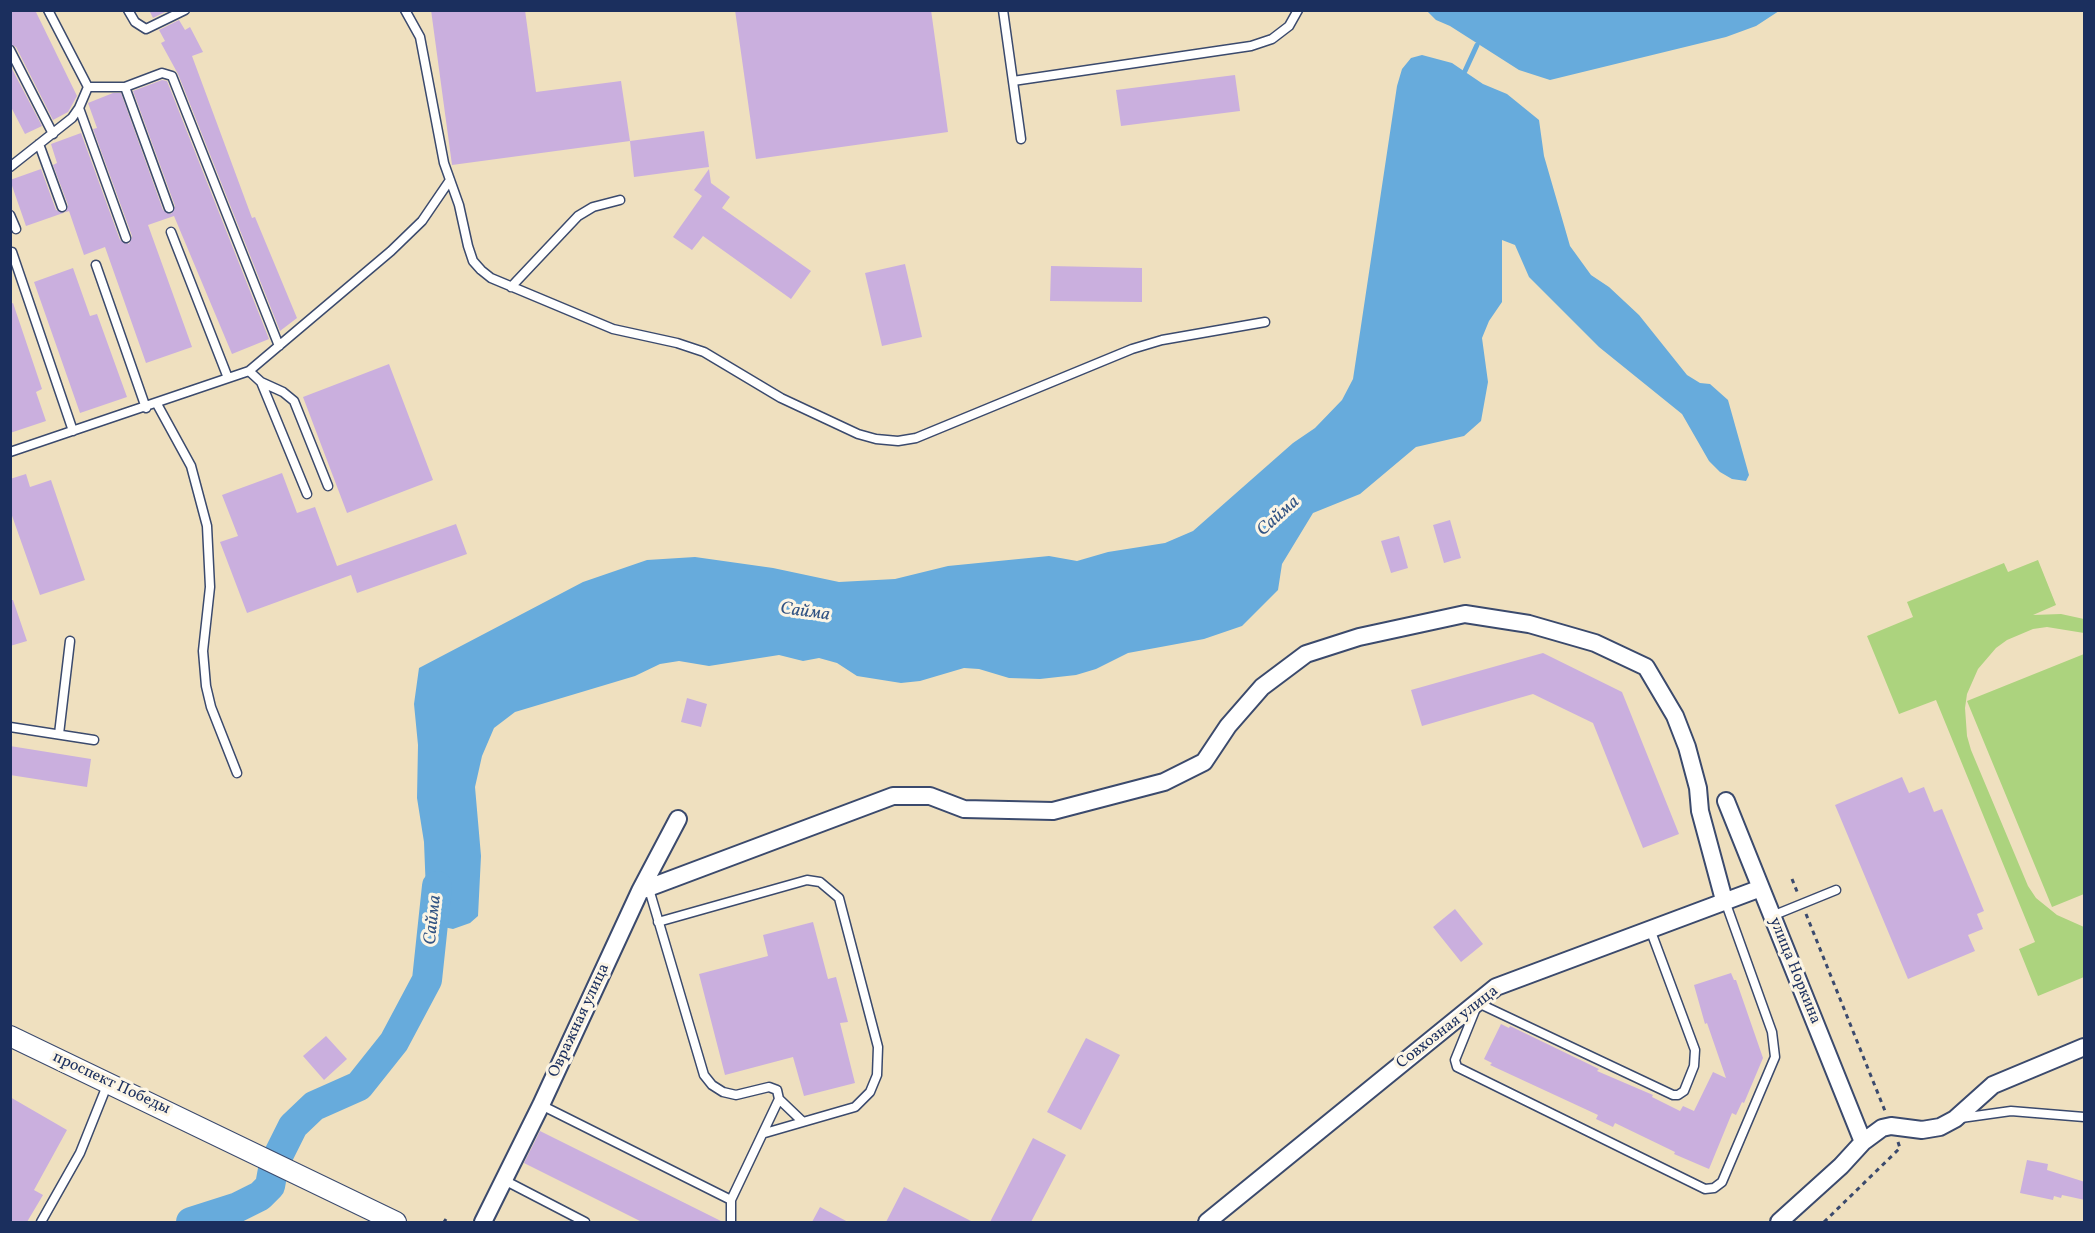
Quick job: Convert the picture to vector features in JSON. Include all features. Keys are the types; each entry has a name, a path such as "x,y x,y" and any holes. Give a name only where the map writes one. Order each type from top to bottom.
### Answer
{"street":[{"path":"644,890 893,796 930,796 964,809 1053,811 1164,782 1204,762 1228,726 1262,687 1306,654 1359,638 1465,614 1529,624 1595,643 1646,667 1675,716 1687,747 1698,788 1700,811 1724,900"},
{"name":"улица Норкина","path":"1726,801 1863,1142"},
{"name":"Овражная улица","path":"483,1222 678,819"},
{"name":"Совхозная улица","path":"1207,1222 1497,987 1761,888"},
{"name":"проспект Победы","path":"10,1036 396,1222"},
{"path":"1779,1222 1841,1166 1863,1142 1882,1128 1891,1126 1930,1130 1940,1127 1954,1119 1993,1085 2085,1047"}],"lane":[{"path":"48,10 88,87"},
{"path":"128,10 135,22 146,29 185,10"},
{"path":"405,10 420,37 450,180 473,261 491,278 613,329 677,343 704,352 781,398 858,434 876,439 898,441 942,429 1100,360 1132,349 1162,340 1265,322"},
{"path":"1003,10 1021,139"},
{"path":"1013,81 1251,46 1272,39 1289,26 1298,10"},
{"path":"10,50 53,134"},
{"path":"88,87 125,87 162,73 172,76 279,346"},
{"path":"10,166 72,118 88,87"},
{"path":"125,87 169,208"},
{"path":"79,108 126,238"},
{"path":"39,144 62,207"},
{"path":"10,452 146,408 249,371 422,221 450,180"},
{"path":"512,287 578,216 593,207 620,200"},
{"path":"10,215 16,229"},
{"path":"171,232 228,378"},
{"path":"12,252 74,431"},
{"path":"96,265 146,408"},
{"path":"249,371 261,382 290,396 298,407 328,486"},
{"path":"261,382 307,494"},
{"path":"156,404 190,466 207,526 210,586 203,651 206,686 211,707 237,773"},
{"path":"59,734 70,641"},
{"path":"10,727 94,740"},
{"path":"658,922 807,880 820,882 839,898 878,1047 879,1064 874,1084 862,1102 855,1107 765,1133"},
{"path":"644,890 658,922 704,1075 712,1085 723,1092 736,1095 773,1087 779,1099 803,1122"},
{"path":"1772,916 1836,890"},
{"path":"1650,929 1695,1050 1694,1066 1684,1090 1678,1095 1478,1003 1456,1052 1457,1067 1705,1189 1714,1188 1722,1182 1775,1058 1772,1032 1724,900"},
{"path":"41,1222 80,1153 108,1083"},
{"path":"731,1222 731,1200 765,1133 779,1099"},
{"path":"541,1105 731,1200"},
{"path":"1954,1119 2011,1111 2085,1117"},
{"path":"504,1180 585,1222"}],"path":[{"path":"1792,879 1900,1148 1824,1222"}],"green space":[{"path":"2038,560 2056,605 2033,615 2061,614 2084,619 2084,633 2047,627 2033,629 2007,640 1996,648 1978,669 1967,694 1965,708 1967,736 1971,750 2028,886 2036,898 2057,915 2084,927 2084,977 2038,996 2019,949 2035,942 1936,700 1899,714 1867,636 1913,617 1907,602 2004,563 2008,572"},
{"path":"2084,654 2084,894 2052,907 1967,701"}],"water":[{"path":"1427,11 1779,11 1756,26 1726,37 1550,80 1519,70 1450,26 1436,20"},
{"path":"1422,55 1452,63 1483,84 1507,94 1539,120 1544,156 1570,246 1591,275 1609,287 1639,315 1687,375 1700,383 1710,384 1728,400 1749,475 1746,481 1732,479 1720,472 1709,461 1682,414 1599,347 1529,277 1515,245 1502,240 1502,302 1489,321 1482,338 1488,382 1481,421 1464,436 1416,447 1360,494 1313,513 1282,564 1278,590 1242,626 1204,639 1128,653 1096,669 1076,675 1040,679 1009,678 979,669 964,668 920,681 901,683 857,676 837,663 819,658 803,661 779,655 709,666 679,661 660,664 635,676 515,712 494,728 482,756 475,787 481,856 478,916 470,923 453,929 434,925 427,918 424,842 417,798 418,745 414,704 419,668 583,582 647,560 695,557 773,568 839,582 895,579 948,566 1049,556 1077,561 1108,552 1165,543 1193,531 1293,443 1315,428 1342,400 1353,379 1397,86 1402,69 1411,58"}],"building":[{"path":"16,10 35,10 77,96 68,112 53,120 16,47 10,44 10,13"},
{"path":"149,10 169,10 153,18"},
{"path":"431,10 525,10 536,92 621,81 630,141 452,165"},
{"path":"735,10 931,10 948,132 756,159"},
{"path":"179,20 185,30 190,27 203,52 192,56 252,218 255,217 297,318 280,331 178,74 161,43 165,41 159,30"},
{"path":"10,65 42,126 25,134 10,105"},
{"path":"1235,75 1240,111 1121,126 1116,90"},
{"path":"162,80 167,81 269,339 232,354 174,216 148,225 192,347 146,363 105,247 84,255 69,211 65,212 68,205 53,165 57,163 51,144 81,133 120,240 129,244 132,236 93,129 97,128 88,103 113,93 121,93 163,210 171,214 175,206 133,91"},
{"path":"704,131 709,167 634,177 630,141"},
{"path":"41,169 56,210 64,213 26,226 10,180"},
{"path":"709,169 711,183 730,197 722,208 811,271 791,299 703,236 692,250 673,237 702,196 694,190"},
{"path":"905,264 922,337 882,346 865,273"},
{"path":"1051,266 1142,268 1142,302 1050,301"},
{"path":"73,268 90,316 97,314 127,397 80,413 34,282"},
{"path":"13,303 42,389 36,392 46,421 10,433 10,304"},
{"path":"389,364 433,480 347,513 303,397"},
{"path":"282,473 297,513 315,507 337,566 456,524 467,554 357,593 351,575 247,613 220,542 238,536 222,495"},
{"path":"26,474 30,487 51,480 85,580 40,595 10,510 10,479"},
{"path":"1450,520 1461,558 1444,563 1433,525"},
{"path":"1399,536 1408,568 1391,573 1381,541"},
{"path":"10,600 13,600 27,641 10,646"},
{"path":"1543,653 1622,692 1679,834 1643,848 1593,723 1533,694 1422,726 1411,690"},
{"path":"687,698 707,704 701,727 681,722"},
{"path":"10,746 91,759 87,787 10,775"},
{"path":"1902,777 1909,793 1924,787 1934,812 1942,809 1984,911 1977,914 1983,929 1968,935 1975,951 1908,979 1835,805"},
{"path":"1455,909 1483,944 1461,962 1433,927"},
{"path":"813,922 828,979 836,977 848,1022 840,1023 855,1083 804,1096 793,1057 725,1075 699,974 768,956 763,935"},
{"path":"1731,973 1736,980 1763,1058 1744,1103 1742,1102 1736,1115 1732,1113 1709,1169 1674,1154 1675,1152 1615,1123 1613,1127 1596,1119 1598,1115 1490,1065 1492,1063 1484,1059 1501,1024 1509,1028 1510,1026 1599,1069 1597,1071 1653,1095 1652,1097 1680,1111 1683,1106 1694,1111 1713,1072 1726,1078 1707,1023 1705,1024 1694,985"},
{"path":"326,1036 347,1059 324,1080 303,1056"},
{"path":"1086,1038 1120,1055 1081,1130 1047,1112"},
{"path":"10,1097 67,1130 34,1190 43,1195 27,1222 10,1222"},
{"path":"540,1131 723,1222 642,1222 524,1163"},
{"path":"1033,1138 1066,1155 1031,1222 990,1222"},
{"path":"2027,1160 2048,1164 2047,1170 2085,1182 2085,1200 2062,1195 2061,1198 2054,1196 2053,1200 2020,1193"},
{"path":"904,1187 973,1222 886,1222"},
{"path":"820,1207 848,1222 812,1222"}],"waterway":[{"path":"1465,71 1477,45"},
{"name":"Сайма","path":"191,1222 238,1207 260,1196 270,1186 274,1164 293,1126 314,1106 359,1086 394,1042 427,980 437,886"}]}
